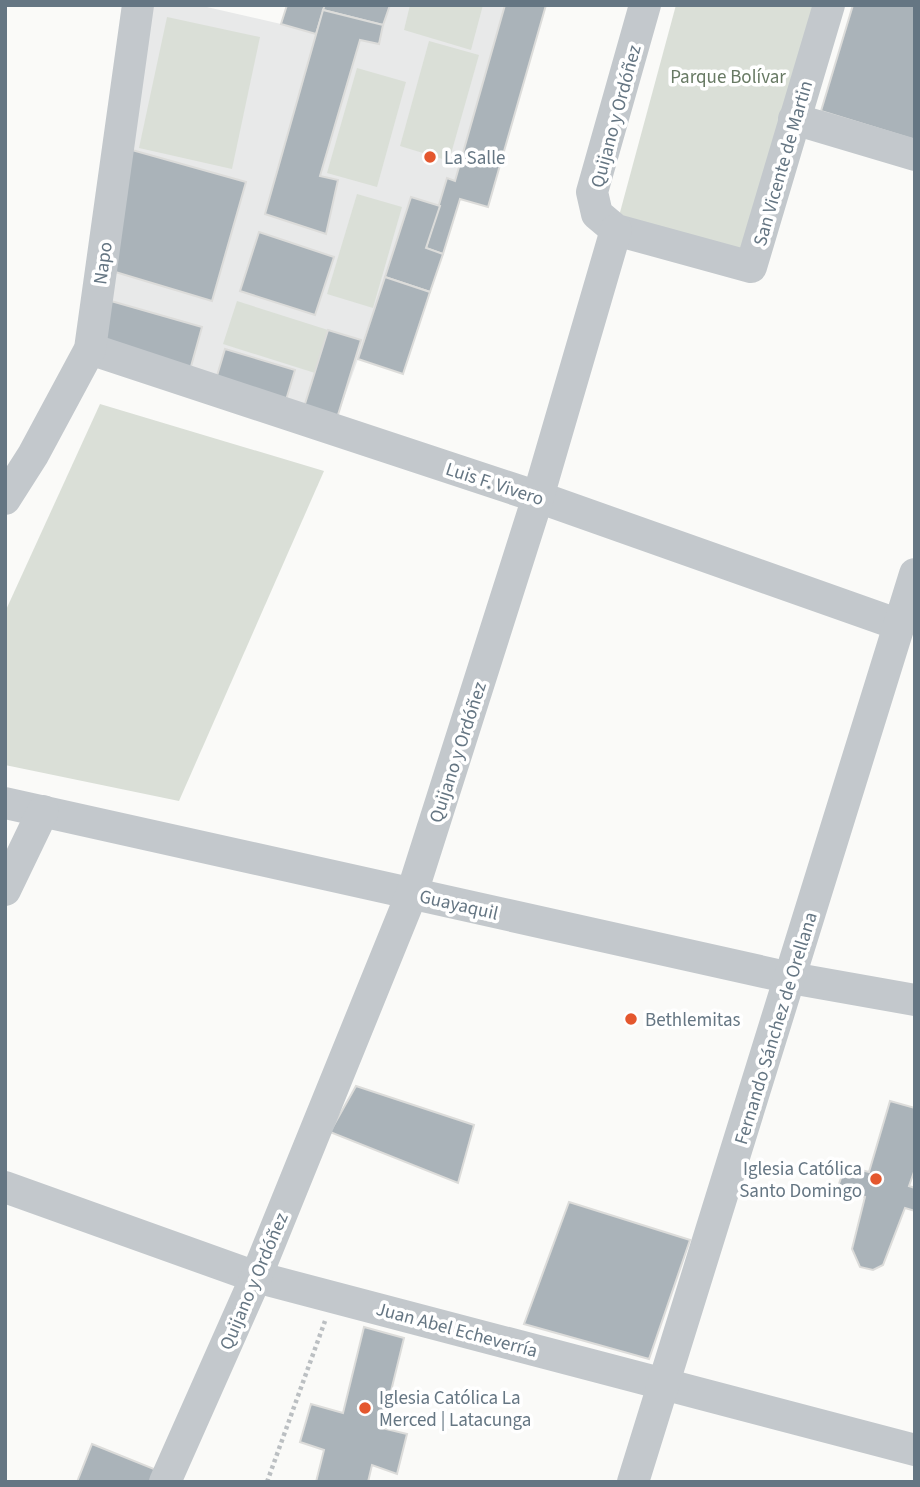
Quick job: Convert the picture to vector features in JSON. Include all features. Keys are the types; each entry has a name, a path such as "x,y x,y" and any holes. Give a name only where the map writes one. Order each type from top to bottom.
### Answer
{"street":[{"name":"Napo","path":"5,499 33,455 90,349 138,5"},
{"name":"Quijano y Ordóñez","path":"164,1482 256,1277 412,893 538,497 616,230 597,214 592,192 645,5"},
{"name":"San Vicente de Martin","path":"616,230 751,267 829,5"},
{"path":"794,119 915,155"},
{"name":"Luis F. Vivero","path":"90,349 538,497 897,624"},
{"name":"Fernando Sánchez de Orellana","path":"633,1482 791,978 897,624 915,574"},
{"name":"Guayaquil","path":"5,803 791,978 915,1000"},
{"path":"5,890 43,811"},
{"name":"Juan Abel Echeverría","path":"5,1187 256,1277 915,1450"}],"path":[{"path":"267,1482 334,1297"}],"shaded area":[{"path":"147,5 198,5 281,24 287,5 546,5 488,207 460,199 403,374 358,359 337,418 102,342"}],"green space":[{"path":"410,5 483,5 471,50 404,30"},
{"name":"Parque Bolívar","path":"676,5 824,5 744,254 619,216"},
{"path":"167,17 260,37 232,169 139,148"},
{"path":"429,41 479,55 449,161 400,146"},
{"path":"357,68 406,82 377,187 327,173"},
{"path":"357,194 402,207 373,308 327,294"},
{"path":"237,301 328,330 315,373 223,344"},
{"path":"100,404 324,471 179,801 5,765 5,612"}],"building":[{"path":"287,5 325,5 316,34 281,24"},
{"path":"325,5 390,5 383,25 323,10"},
{"path":"505,5 546,5 488,207 460,199 443,254 426,248 447,178 455,181"},
{"path":"853,5 915,5 915,140 821,111"},
{"path":"323,10 383,25 379,44 360,40 320,176 338,180 326,234 265,214"},
{"path":"132,150 246,182 212,301 112,271"},
{"path":"411,197 440,206 426,248 443,254 430,292 385,277"},
{"path":"259,232 334,257 315,315 240,291"},
{"path":"385,277 430,292 403,374 358,359"},
{"path":"111,301 202,327 190,370 102,342"},
{"path":"328,330 361,340 337,418 304,407"},
{"path":"225,349 295,370 286,400 216,379"},
{"path":"356,1086 474,1125 458,1183 330,1132"},
{"name":"Iglesia Católica Santo Domingo","path":"890,1101 915,1108 915,1169 909,1186 915,1188 915,1211 905,1208 883,1265 873,1270 860,1267 852,1249 865,1197 838,1187 845,1166 869,1172"},
{"path":"569,1202 690,1240 649,1359 524,1324"},
{"name":"Iglesia Católica La Merced | Latacunga","path":"364,1327 404,1338 382,1428 407,1434 397,1474 372,1465 368,1482 316,1482 324,1450 300,1442 311,1404 343,1413"},
{"path":"92,1444 159,1471 155,1482 77,1482"}],"place":[{"name":"La Salle","path":"430,157"},
{"name":"Bethlemitas","path":"631,1019"},
{"name":"Iglesia Católica Santo Domingo","path":"876,1179"},
{"name":"Iglesia Católica La Merced | Latacunga","path":"365,1408"}]}
